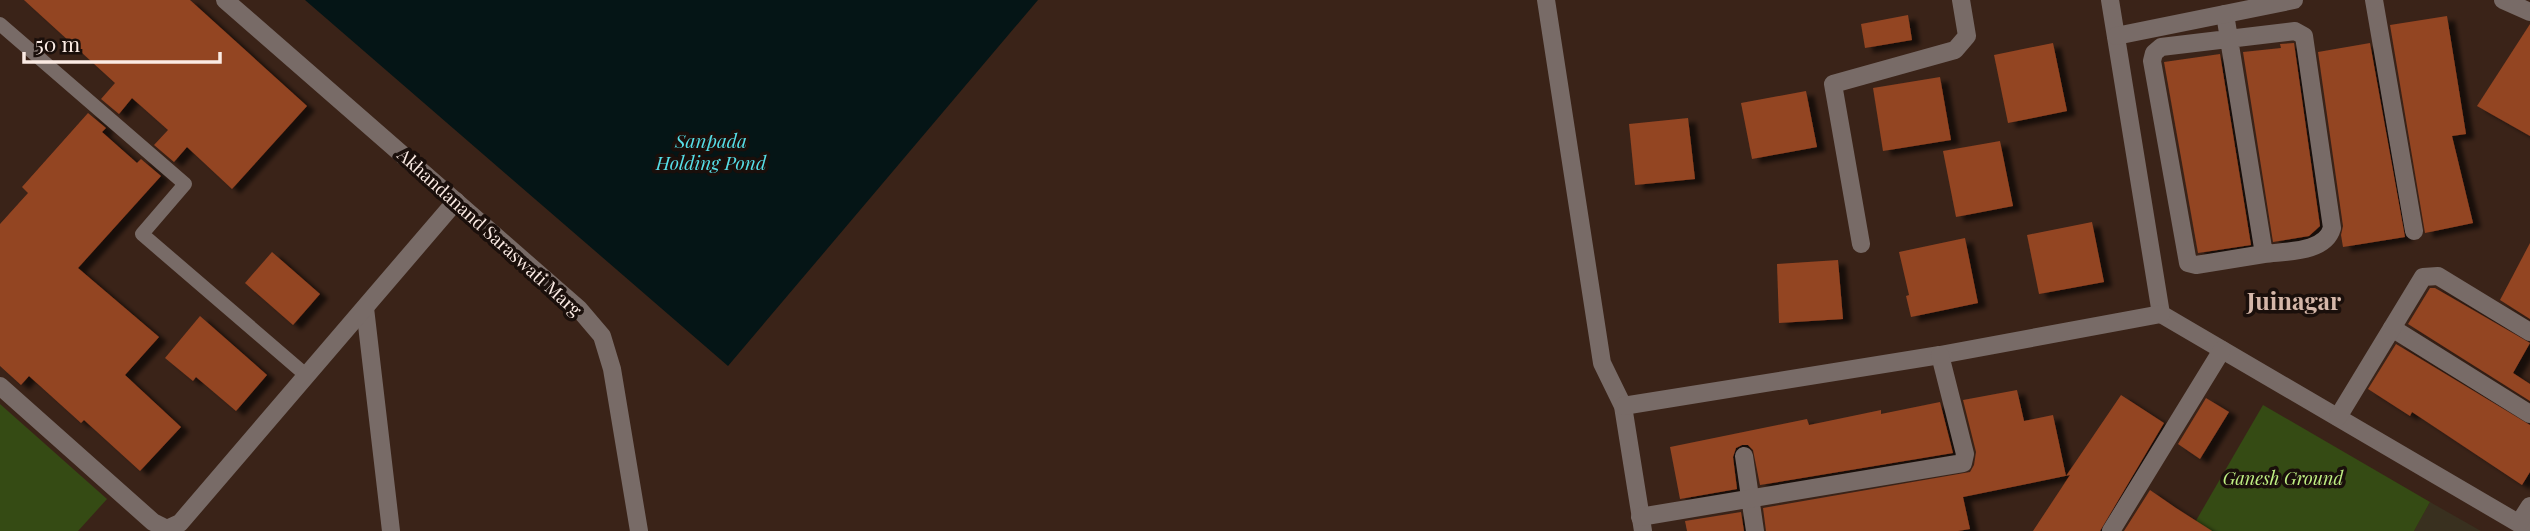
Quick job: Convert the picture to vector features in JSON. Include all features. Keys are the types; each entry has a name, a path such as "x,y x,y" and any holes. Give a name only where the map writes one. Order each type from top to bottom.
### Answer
{"street":[{"name":"Akhandanand Saraswati Marg","path":"225,0 579,309 601,336 612,369 639,531"},
{"path":"1546,0 1602,363 1623,406 1642,524 1751,499 1963,463 1965,454 1940,355"},
{"path":"1861,244 1833,84 1955,50 1967,36 1961,0"},
{"path":"2110,0 2161,314"},
{"path":"2116,36 2225,14 2253,4 2294,0"},
{"path":"2374,0 2414,231"},
{"path":"2503,0 2530,12"},
{"path":"2225,14 2264,254"},
{"path":"2295,31 2304,36 2332,228 2330,237 2316,246 2264,254 2196,265 2188,263 2151,61 2154,53 2161,47 2295,31"},
{"path":"0,386 153,522 166,530 180,523 456,201"},
{"path":"2338,418 2424,277 2438,276 2530,332"},
{"path":"365,308 391,531"},
{"path":"1623,406 1940,355 2161,314 2524,526 2530,506"},
{"path":"2392,328 2530,414"},
{"path":"2111,531 2222,350"},
{"path":"1744,456 1755,531"}],"lane":[{"path":"0,24 185,184 142,234 307,376"}],"shaded area":[{"path":"2430,502 2481,531 2414,531"}],"green space":[{"path":"0,404 107,499 78,531 0,531"},
{"name":"Ganesh Ground","path":"2263,405 2430,502 2414,531 2190,531"}],"water":[{"name":"Sanpada Holding Pond","path":"305,0 1038,0 728,366"}],"building":[{"path":"24,0 190,0 307,106 232,189 187,147 174,162 154,145 168,130 132,98 119,114 101,99 115,83"},
{"path":"1908,15 1912,40 1865,48 1861,24"},
{"path":"2447,16 2466,134 2452,136 2473,223 2425,233 2390,25"},
{"path":"2530,24 2530,136 2477,106"},
{"path":"2053,43 2067,111 2008,123 1994,55"},
{"path":"2294,43 2320,226 2309,236 2273,242 2243,52 2281,48 2280,44"},
{"path":"2370,43 2405,237 2343,247 2343,226 2318,52"},
{"path":"2220,54 2251,245 2198,253 2164,62"},
{"path":"1940,77 1951,140 1883,151 1873,88"},
{"path":"1806,91 1817,147 1752,159 1741,103"},
{"path":"88,113 106,128 102,132 137,163 141,159 161,176 78,268 159,337 125,375 181,427 140,471 84,420 81,423 29,376 21,385 0,366 0,224 28,193 22,187"},
{"path":"1688,118 1695,179 1635,185 1629,124"},
{"path":"2000,141 2013,206 1956,217 1943,151"},
{"path":"2092,222 2104,282 2039,294 2027,235"},
{"path":"1965,238 1978,303 1911,317 1899,252"},
{"path":"2530,243 2530,319 2500,300"},
{"path":"272,252 320,294 293,325 245,283"},
{"path":"1838,260 1843,319 1779,323 1777,264"},
{"path":"2430,288 2435,288 2530,343 2513,373 2530,384 2530,401 2408,324"},
{"path":"200,316 267,375 236,411 196,377 193,381 165,358"},
{"path":"2396,344 2530,425 2530,472 2522,485 2412,412 2410,416 2368,389"},
{"path":"2017,390 2024,421 2053,415 2066,476 1963,497 1970,529 1766,531 1763,508 1970,472 1976,452 1963,400"},
{"path":"2121,395 2164,423 2100,531 2033,531 2070,475 2066,476"},
{"path":"2206,398 2229,412 2200,459 2178,444"},
{"path":"1940,402 1953,453 1760,485 1753,450 1748,445 1742,445 1736,448 1733,457 1737,489 1680,499 1670,447 1807,419 1809,425 1881,410 1881,414"},
{"path":"2150,490 2176,508 2212,531 2124,531"},
{"path":"1741,512 1744,531 1687,531 1685,521"}],"district":[{"name":"Juinagar","path":"2294,300"}]}
